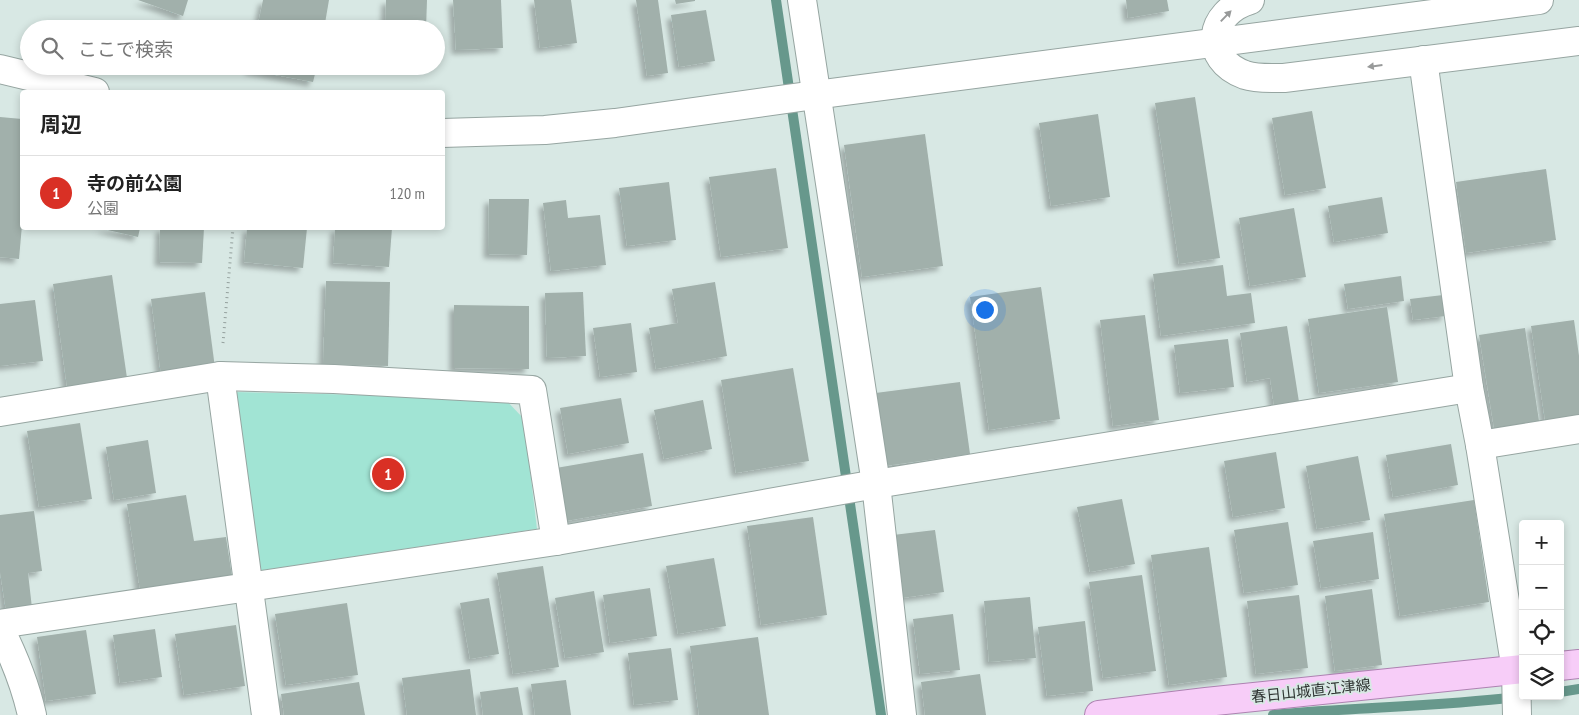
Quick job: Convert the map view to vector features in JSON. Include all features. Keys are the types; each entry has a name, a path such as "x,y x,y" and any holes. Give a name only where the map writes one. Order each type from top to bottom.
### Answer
{"main road":[{"path":"1564,666 1579,664"},
{"name":"春日山城直江津線","path":"1099,715 1206,702 1519,670"}],"street":[{"path":"802,0 815,95 876,484 902,715"},
{"path":"1250,0 1228,12 1218,25 1215,42 1220,58 1230,67 1246,76 1262,78 1284,78 1579,41"},
{"path":"445,133 545,130 615,123 1539,0"},
{"path":"1423,60 1469,388 1519,664"},
{"path":"0,69 20,74"},
{"path":"25,75 86,90"},
{"path":"0,412 220,376 334,379 532,390 556,540"},
{"path":"220,376 266,715"},
{"path":"0,624 556,540 876,484 1469,388"},
{"path":"1480,445 1579,429"},
{"path":"0,629 13,654 25,686 32,715"},
{"path":"1517,715 1519,685"}],"path":[{"path":"220,376 233,230"}],"green space":[{"path":"234,392 504,398 524,419 537,529 257,571"}],"building":[{"path":"138,0 188,0 183,16"},
{"path":"263,0 329,0 326,20 259,20"},
{"path":"386,0 427,0 426,20 385,20"},
{"path":"453,0 501,0 503,48 456,50"},
{"path":"534,0 571,0 577,43 540,48"},
{"path":"636,0 658,0 668,73 647,76"},
{"path":"675,0 695,0 695,1 676,4"},
{"path":"1126,0 1167,0 1169,11 1128,18"},
{"path":"706,10 715,61 679,67 671,15"},
{"path":"276,75 315,75 313,82"},
{"path":"1195,97 1220,258 1179,264 1155,103"},
{"path":"1312,111 1326,188 1285,195 1272,118"},
{"path":"1098,114 1110,197 1051,206 1039,123"},
{"path":"0,117 20,119 20,230 22,230 19,259 0,257"},
{"path":"925,134 943,266 862,277 844,145"},
{"path":"776,168 788,248 721,257 709,177"},
{"path":"1546,169 1556,240 1466,253 1456,182"},
{"path":"669,182 676,240 627,246 619,188"},
{"path":"1382,197 1388,233 1334,242 1328,206"},
{"path":"489,199 529,199 527,255 488,254"},
{"path":"566,200 568,218 600,215 606,265 551,271 543,203"},
{"path":"1294,208 1306,277 1250,286 1239,218"},
{"path":"108,230 140,230 138,237"},
{"path":"160,230 204,230 202,263 159,262"},
{"path":"247,230 307,230 303,268 244,262"},
{"path":"335,230 392,230 389,267 333,263"},
{"path":"1223,265 1227,296 1251,293 1255,323 1161,336 1153,274"},
{"path":"112,275 127,378 67,387 53,284"},
{"path":"1401,276 1404,301 1348,309 1344,284"},
{"path":"326,281 390,282 388,366 323,364"},
{"path":"715,282 727,356 656,369 649,328 678,323 672,289"},
{"path":"1041,287 1060,419 989,430 970,297"},
{"path":"205,292 215,368 161,375 151,299"},
{"path":"583,292 586,356 547,358 545,293"},
{"path":"1443,295 1446,316 1413,320 1410,299"},
{"path":"35,300 43,361 0,366 0,304"},
{"path":"454,305 529,306 529,369 454,368"},
{"path":"1387,307 1398,382 1319,393 1308,319"},
{"path":"1145,315 1159,420 1113,426 1100,320"},
{"path":"1574,320 1579,356 1579,415 1545,420 1531,326"},
{"path":"631,323 637,372 600,377 593,328"},
{"path":"1287,326 1299,402 1274,406 1270,378 1247,382 1240,333"},
{"path":"1525,328 1539,421 1494,428 1479,335"},
{"path":"1228,339 1234,387 1180,393 1174,345"},
{"path":"793,368 809,461 736,473 721,380"},
{"path":"960,382 970,454 878,467 868,394"},
{"path":"621,398 629,443 568,454 560,408"},
{"path":"703,400 712,449 664,459 654,410"},
{"path":"80,423 92,499 39,507 27,431"},
{"path":"148,440 156,493 114,500 106,447"},
{"path":"1451,444 1458,485 1393,497 1386,455"},
{"path":"1276,452 1285,508 1233,517 1224,461"},
{"path":"643,453 652,506 566,521 556,468"},
{"path":"1358,456 1370,520 1317,529 1306,466"},
{"path":"186,495 194,541 226,537 232,576 140,590 127,504"},
{"path":"1122,499 1135,564 1090,572 1077,507"},
{"path":"1474,500 1489,602 1400,616 1384,514"},
{"path":"34,511 42,571 28,573 32,608 6,611 0,572 0,515"},
{"path":"813,517 827,615 761,625 747,526"},
{"path":"1288,522 1298,585 1244,593 1234,530"},
{"path":"935,530 944,592 902,598 893,535"},
{"path":"1373,532 1379,579 1321,588 1313,541"},
{"path":"1209,547 1227,677 1169,685 1151,555"},
{"path":"714,558 726,626 678,634 666,566"},
{"path":"543,566 559,667 513,674 497,573"},
{"path":"1142,575 1156,671 1103,678 1089,582"},
{"path":"650,588 657,636 610,643 603,595"},
{"path":"1372,589 1382,665 1335,671 1325,596"},
{"path":"594,591 604,652 565,658 555,598"},
{"path":"1299,595 1308,668 1256,674 1247,601"},
{"path":"1030,597 1036,658 989,662 984,601"},
{"path":"489,598 499,654 470,659 460,603"},
{"path":"347,603 358,675 286,685 275,614"},
{"path":"953,614 960,670 920,674 913,619"},
{"path":"1085,621 1093,691 1047,696 1038,627"},
{"path":"236,625 245,686 184,695 175,634"},
{"path":"155,629 162,677 120,683 113,635"},
{"path":"86,630 96,694 46,701 37,637"},
{"path":"758,637 769,715 699,715 690,646"},
{"path":"671,648 678,700 634,705 628,653"},
{"path":"470,669 476,715 407,715 402,678"},
{"path":"980,674 986,715 925,715 921,682"},
{"path":"566,680 571,715 535,715 531,684"},
{"path":"359,682 365,715 284,715 281,694"},
{"path":"518,687 523,715 483,715 480,692"}],"waterway":[{"path":"776,0 881,715"},
{"path":"1564,691 1579,689"},
{"path":"1273,715 1456,703 1516,697"}],"place":[{"name":"寺の前公園","path":"388,474"}]}
